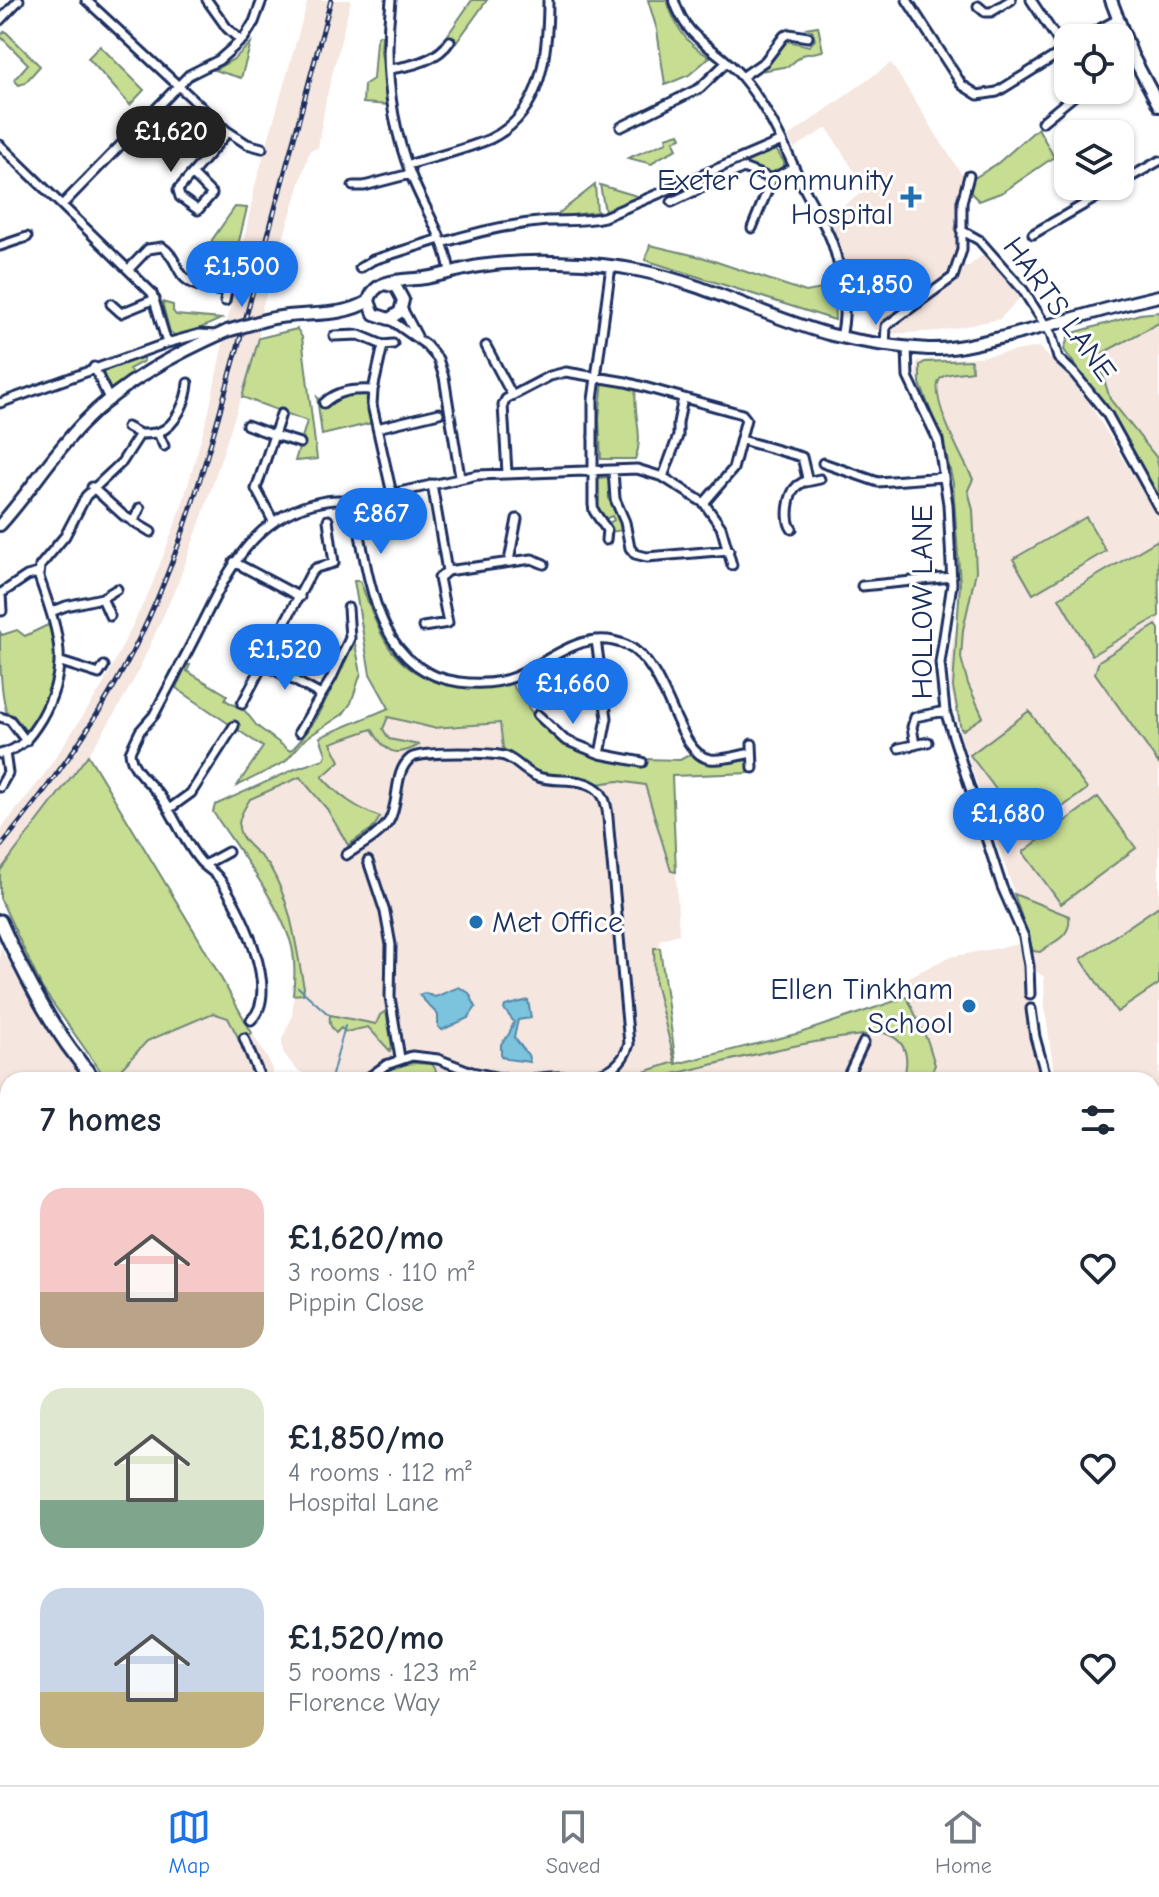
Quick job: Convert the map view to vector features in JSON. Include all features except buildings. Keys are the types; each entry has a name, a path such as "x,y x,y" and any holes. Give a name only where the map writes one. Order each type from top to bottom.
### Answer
{"main road":[{"path":"1111,0 1132,55 1159,106"},
{"path":"383,318 371,310 369,301 373,290 384,284 509,264 611,266 644,271 841,337 885,346 933,349 1047,328 1120,304 1159,296"},
{"path":"403,296 426,278"},
{"path":"0,525 83,423 163,362 216,335 265,320 305,313 383,318 397,315 402,308 403,296 396,287 384,284"},
{"path":"338,313 355,310 369,301"},
{"path":"0,921 25,975 65,1040 89,1072"}],"street":[{"path":"0,20 19,0"},
{"path":"86,0 228,132 247,144 262,148"},
{"path":"207,0 227,28 241,41"},
{"path":"62,205 178,86 198,69 219,60 241,41 254,22 262,0"},
{"path":"391,0 387,55 397,129 410,174 441,241 450,272"},
{"path":"408,165 489,139 505,130 525,111 541,73 548,0"},
{"path":"674,0 681,19 693,36 742,77 764,107 782,141 832,244 843,297 841,337"},
{"path":"907,0 962,85 978,95 997,92 1054,57"},
{"path":"978,6 985,12 991,12 1011,0"},
{"path":"1031,0 1054,33"},
{"path":"1110,24 1118,19"},
{"path":"742,77 765,61 784,36 808,37"},
{"path":"390,69 429,59 444,50 450,41"},
{"path":"621,127 700,88 727,62"},
{"path":"1042,122 1064,104"},
{"path":"192,174 212,194 198,210 177,193 192,174 228,132"},
{"path":"360,268 373,260 441,241 512,226 549,221 590,221 604,217 782,141"},
{"path":"0,145 129,269 155,299 167,343"},
{"path":"1134,176 1159,161"},
{"path":"752,228 772,179 794,167"},
{"path":"672,202 743,168 772,179"},
{"path":"353,186 410,174"},
{"path":"885,346 886,326 953,277 960,262 962,202 969,176"},
{"path":"1033,234 1092,200"},
{"name":"HARTS LANE","path":"961,230 979,240 1009,272 1047,328 1058,358 1107,414 1159,508"},
{"path":"0,246 27,237"},
{"path":"129,269 148,249 162,247 190,282 227,292"},
{"path":"606,540 607,530 593,505 592,416 611,266"},
{"path":"225,301 229,282"},
{"path":"111,304 121,313 155,299"},
{"path":"402,308 418,338"},
{"path":"383,318 418,338 434,353 442,367 460,477"},
{"path":"0,403 167,343 200,334 216,335"},
{"path":"334,336 359,335 383,345 393,344"},
{"path":"383,345 372,405 392,494"},
{"path":"486,346 512,395"},
{"name":"HOLLOW LANE","path":"907,347 908,377 938,440 944,477 952,577 940,663 945,711 998,875 1024,937 1030,994"},
{"path":"94,367 110,401"},
{"path":"507,473 503,404 512,395 558,373 596,377 626,382 742,414 746,419 742,440 729,476 704,503"},
{"path":"127,427 140,434 158,433 168,427 185,400 188,383"},
{"path":"324,403 340,392 373,390"},
{"path":"663,477 678,436 683,398"},
{"path":"377,428 439,413"},
{"path":"273,521 256,489 281,414"},
{"path":"247,425 300,443"},
{"path":"158,433 164,446"},
{"path":"0,787 8,773 2,754 13,751 26,741 43,716 57,685 60,646 38,573 40,566 65,536 92,487 122,462 140,434"},
{"path":"742,440 802,457 806,482"},
{"path":"823,463 878,482 944,477"},
{"path":"251,1020 258,1012 263,987 242,916 219,879 198,860 149,781 131,762 131,748 154,715 234,562 253,538 273,521 303,506 322,501 340,499 354,502 460,477 637,469 663,477 704,503 717,519 732,565"},
{"path":"613,470 615,499 625,522 630,548 635,554 647,557 729,550"},
{"path":"792,529 787,516 793,492 806,482 820,479"},
{"path":"432,484 447,571"},
{"path":"92,487 133,522 151,532"},
{"path":"354,502 383,624 399,651 426,672 463,683 496,681 514,677 576,643 596,640 625,645 649,663 659,678 688,743 700,755 712,760 752,748 753,768"},
{"path":"133,522 140,508"},
{"path":"603,523 613,518"},
{"path":"509,561 517,519"},
{"path":"242,704 314,570 334,563 328,520"},
{"path":"423,627 448,623 439,578 447,571 532,559 544,564"},
{"path":"234,562 300,597"},
{"path":"2,611 1,594 27,576 38,573"},
{"path":"862,586 952,577"},
{"path":"51,612 102,598 117,589"},
{"path":"102,598 110,616"},
{"path":"299,732 350,638 348,608"},
{"path":"596,640 607,718 600,754"},
{"path":"61,662 99,674 104,666"},
{"path":"264,664 321,695"},
{"path":"74,677 77,667"},
{"path":"915,745 912,727 915,717 945,711"},
{"path":"538,715 565,740 600,754 642,762"},
{"path":"0,717 10,720 26,741"},
{"path":"169,809 191,793 234,726"},
{"path":"899,748 928,742"},
{"path":"346,855 386,825 396,804 403,767 409,759 421,754 498,754 536,777 582,782 597,789 606,806 629,1044 620,1061 603,1072"},
{"path":"204,865 228,852"},
{"path":"368,861 385,912 391,945 390,997 400,1058"},
{"path":"1031,1009 1045,1072"},
{"path":"244,1038 258,1072"},
{"path":"850,1072 864,1042"},
{"path":"378,1072 400,1058 426,1056 472,1072"}],"shaded area":[{"path":"308,0 351,0 326,99 318,148 310,150 262,308 258,345 202,517 178,583 136,676 115,713 93,748 0,871 0,830 41,779 102,687 150,590 181,509 209,411 255,186"},
{"name":"Exeter Community Hospital","path":"891,63 960,172 973,179 965,204 963,267 968,267 990,249 1024,293 1000,319 939,331 890,334 874,329 850,290 845,261 829,221 840,208 866,190 827,128 794,148 788,137"},
{"path":"1159,323 1159,462 1110,399 1097,356"},
{"path":"1039,347 1091,406 1159,519 1159,1072 1054,1072 1045,1010 1044,977 1034,970 1028,933 961,737 950,686 952,644 963,598 965,501 946,439 916,376 917,361 979,357"},
{"name":"Met Office","path":"516,711 520,743 671,776 679,934 659,940 676,1064 885,1032 900,1041 906,1051 908,1060 905,1072 301,1072 283,1052 282,1039 292,1017 295,978 290,940 260,883 213,812 215,805 324,759 326,754 320,737 367,716"},
{"name":"Ellen Tinkham School","path":"1020,944 1028,984 1030,1028 1042,1072 932,1072 935,1064 903,980 949,957"},
{"path":"0,947 48,1027 83,1072 0,1072"},
{"path":"214,1013 228,1018 239,1041 252,1033 272,1072 118,1072 147,1041"}],"green space":[{"path":"472,0 487,0 456,43 447,36"},
{"path":"648,0 667,0 682,33 694,47 710,57 689,75 665,85 657,30"},
{"path":"818,26 823,51 802,55 789,66 760,71 787,41 809,46 815,40 812,30 805,28"},
{"path":"5,31 40,66 25,83 19,85 14,80 28,64 0,36"},
{"path":"379,35 382,35 381,52 389,105 363,103 364,85 373,79"},
{"path":"251,43 241,78 214,70 234,59"},
{"path":"100,46 144,90 130,105 88,58"},
{"path":"1038,128 1054,157 1003,192 979,201 967,189 973,179 998,163"},
{"path":"679,133 681,138 674,141 677,149 652,164 628,158 667,142 666,137"},
{"path":"775,148 784,162 784,169 779,172 745,165 679,195 671,191"},
{"path":"595,185 597,212 554,217"},
{"path":"600,185 640,197 605,211"},
{"path":"235,207 247,208 233,266 219,265 208,257 212,240"},
{"path":"650,245 705,258 806,292 833,287 835,320 645,260"},
{"path":"162,302 173,305 176,315 221,319 176,336 170,332"},
{"path":"1159,312 1159,323 1097,356 1110,399 1156,457 1159,497 1105,405 1064,350 1069,334 1140,314"},
{"path":"297,329 302,337 317,459 295,461 307,421 242,397 259,338"},
{"path":"142,356 144,361 129,369 133,374 109,391 102,377 106,368"},
{"path":"971,360 972,371 944,376 938,386 942,412 973,479 968,490 973,510 976,571 963,630 961,658 968,684 983,717 963,730 953,687 960,584 953,483 945,449 920,383 920,365 925,362"},
{"path":"603,381 636,388 639,441 635,459 601,459 599,418"},
{"path":"368,393 372,423 322,435 317,397 326,408 333,399"},
{"path":"611,477 613,505 623,530 610,532 607,524 614,520 612,516 604,519 600,515 596,494 597,478"},
{"path":"1086,517 1106,551 1033,594 1013,559"},
{"path":"1158,540 1159,616 1092,655 1059,598"},
{"path":"354,581 360,581 391,650 403,663 430,680 462,687 511,683 539,722 563,743 584,754 642,764 644,759 680,760 691,754 701,762 717,764 748,760 750,773 672,776 676,872 671,871 645,785 618,781 590,785 568,777 529,772 503,748 500,723 433,728 388,717 383,729 389,739 419,745 403,751 391,751 372,729 331,743 340,761 322,777 348,801 380,817 373,828 348,845 327,809 300,777 250,799 239,824 244,839 270,867 284,897 304,987 303,994 293,995 293,953 284,924 256,874 213,812 215,805 324,759 326,754 320,737 389,708 370,674"},
{"path":"50,624 55,652 53,679 37,717 29,729 22,730 6,710 1,682 0,632 2,635 17,630 25,636"},
{"path":"1156,625 1159,629 1159,764 1095,673 1099,661"},
{"path":"354,639 361,673 351,703 343,714 305,739 285,762 237,786 263,747 176,688 186,665 190,665 187,671 227,695 225,700 245,711 257,726 290,751 318,714"},
{"path":"1029,711 1087,789 1028,832 970,755"},
{"path":"88,755 252,1033 240,1041 228,1018 213,1013 147,1041 118,1072 101,1072 42,988 0,898 0,871"},
{"path":"1098,797 1136,848 1061,904 1023,852"},
{"path":"1014,894 1069,916 1065,934 1040,952 1033,951"},
{"path":"1159,906 1159,984 1117,1012 1081,959"},
{"path":"654,948 660,948 676,1064 800,1033 907,997 935,1065 932,1072 905,1072 906,1053 900,1042 879,1033 814,1042 682,1072 644,1072 675,1062 655,983"},
{"path":"386,1011 392,1046 390,1051 368,1027 346,1032 341,1028 336,1033 331,1027 330,1015 376,1024"},
{"path":"413,1063 432,1064 436,1070 386,1072 393,1067"}],"water":[{"path":"459,987 469,993 476,1007 468,1018 442,1030 438,1027 438,1015 419,995 424,993 435,997"},
{"path":"528,1000 531,1018 518,1020 514,1037 530,1062 507,1059 501,1056 501,1044 514,1022 505,1006"}],"waterway":[{"path":"298,987 328,1014"},
{"path":"333,1072 345,1026"}],"railway":[{"path":"0,847 97,715 143,630 176,552 214,431 331,0"}],"place":[{"name":"Exeter Community Hospital","path":"911,197"},
{"name":"Met Office","path":"476,922"},
{"name":"Ellen Tinkham School","path":"969,1006"}]}
